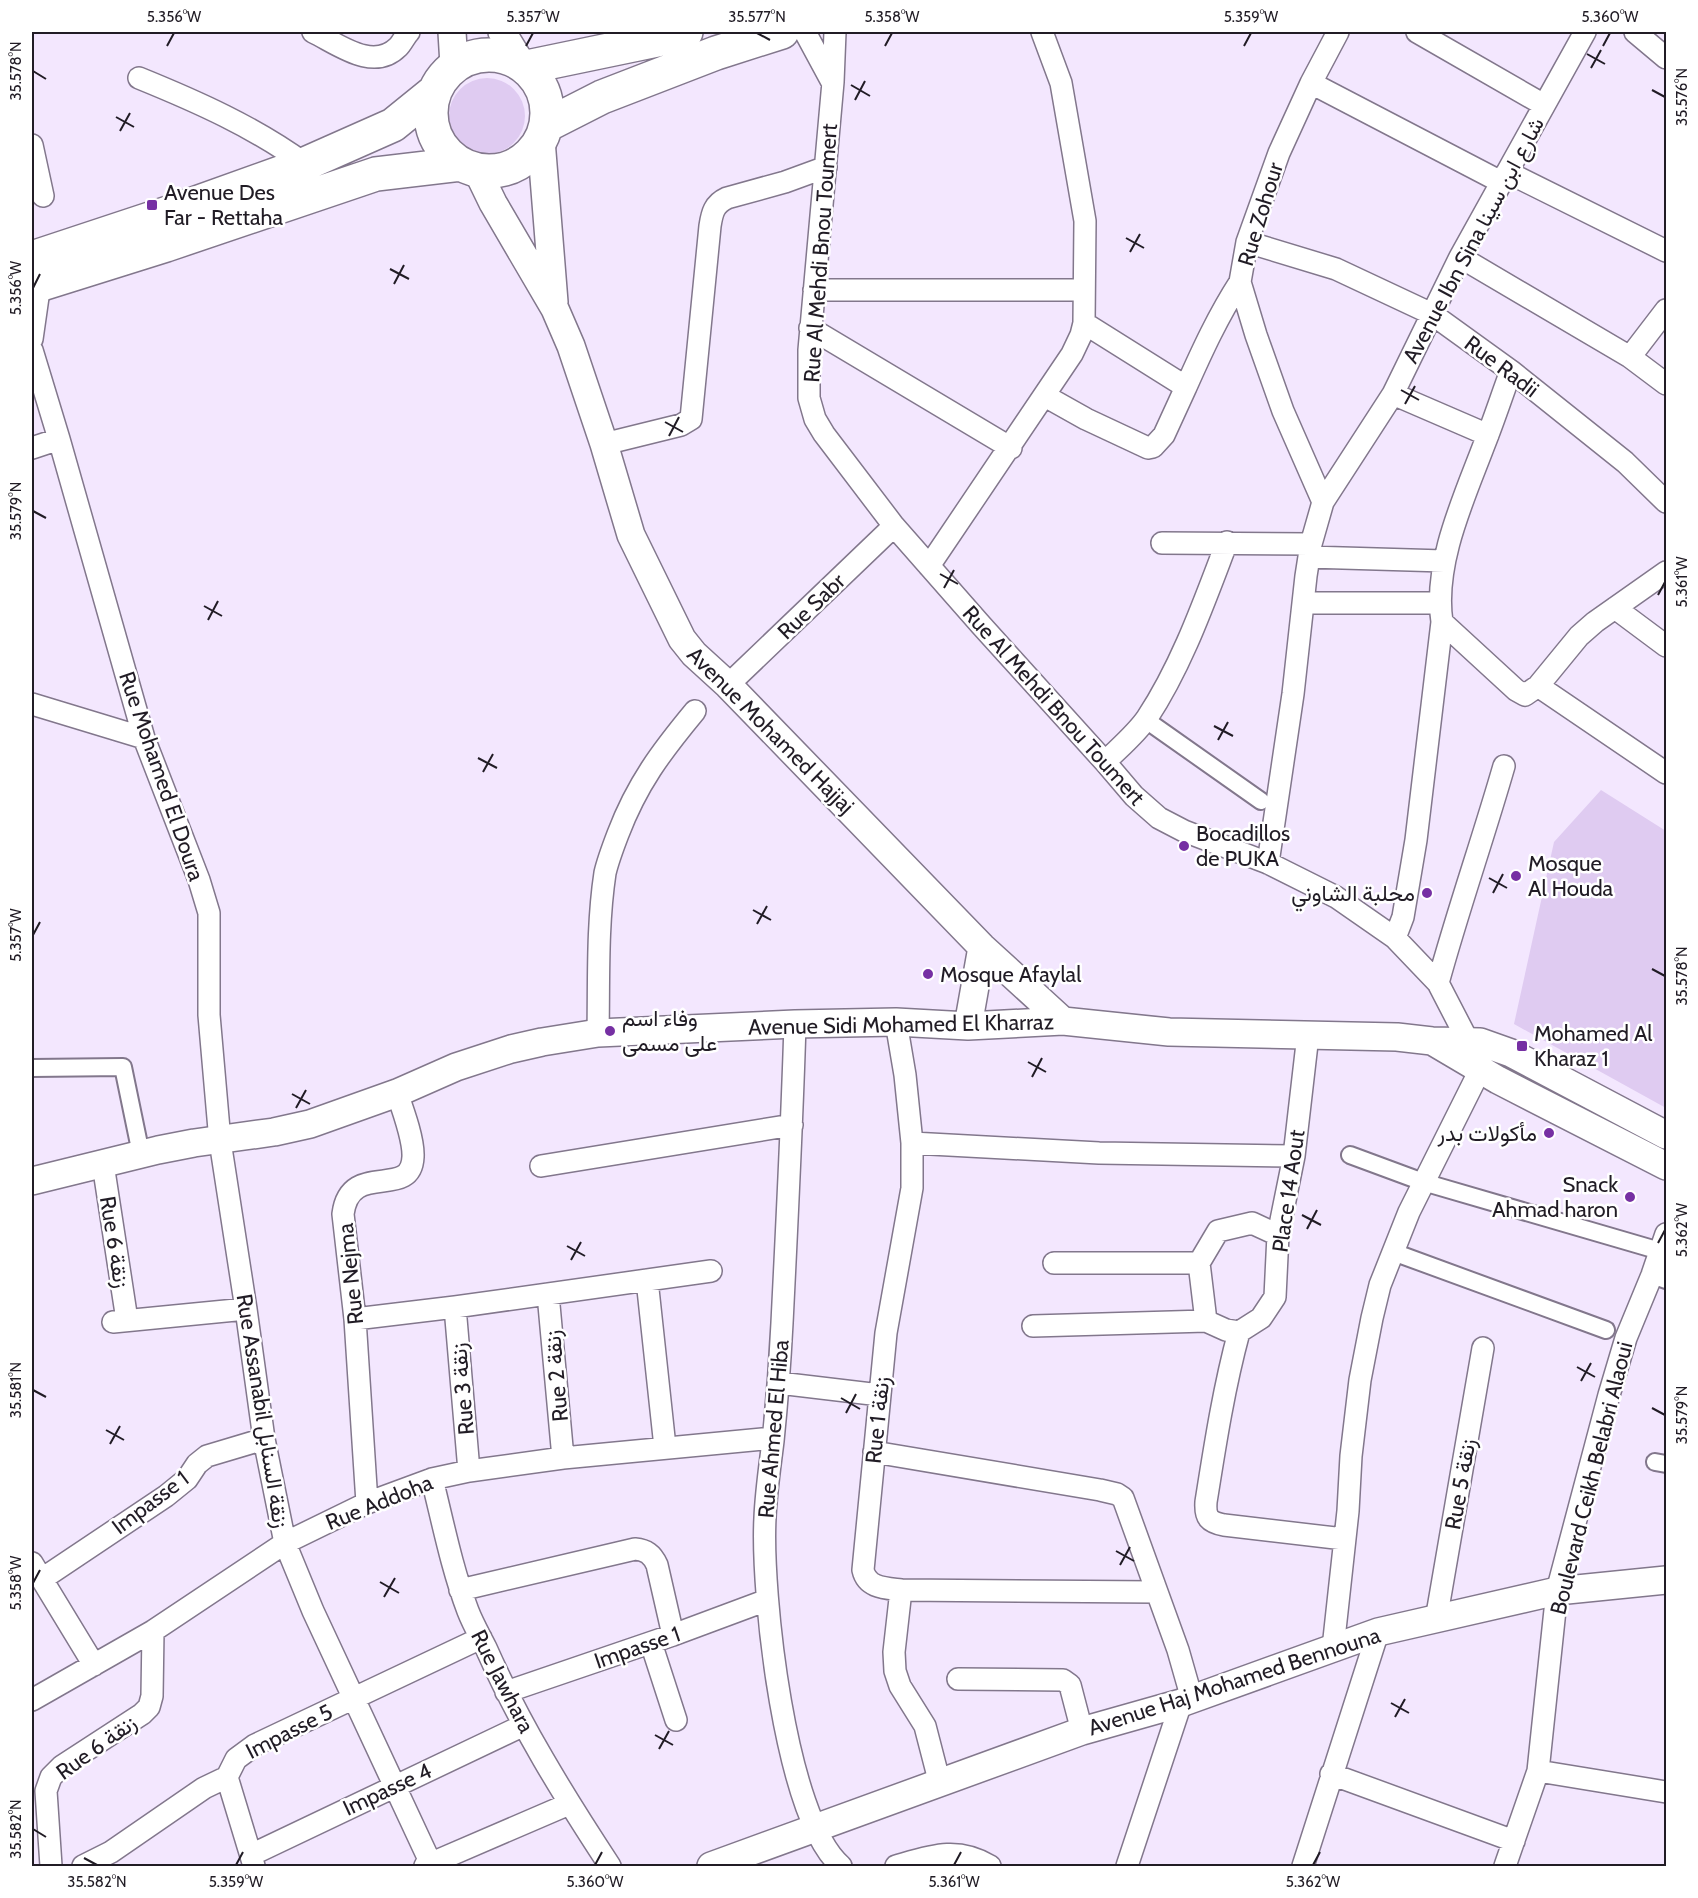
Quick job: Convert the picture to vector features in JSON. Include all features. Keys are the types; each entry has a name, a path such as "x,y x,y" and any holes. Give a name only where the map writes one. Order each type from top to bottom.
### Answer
{"main road":[{"path":"524,65 657,40 686,32"},
{"path":"544,133 612,93 716,53 782,32"},
{"path":"487,54 504,56 524,65 542,86 548,105 544,133 530,155 514,166 496,171 469,167 376,174 165,245 34,276 171,212 305,164 393,125 470,57 487,54"},
{"path":"445,78 431,107 432,124 438,140 448,154 469,167"}],"street":[{"path":"313,32 361,56 373,58 380,58 398,47 409,32"},
{"path":"445,78 452,32"},
{"path":"502,32 524,65"},
{"path":"805,32 833,82"},
{"name":"Rue Al Mehdi Bnou Toumert","path":"835,32 833,82 810,328 809,398 815,419 837,453 894,526 1134,796 1159,818 1203,840 1268,863 1336,897 1395,938 1420,962 1437,983 1470,1056"},
{"path":"929,566 1011,448 1072,354 1084,323 1085,221 1061,83 1042,32"},
{"name":"Rue Zohour","path":"1323,502 1283,411 1240,282 1247,242 1279,153 1338,32"},
{"path":"1417,32 1544,105"},
{"name":"Avenue Ibn Sina شارع ابن سينا","path":"1268,863 1276,819 1310,550 1323,502 1393,394 1443,296 1460,257 1585,32"},
{"path":"1635,32 1666,58"},
{"path":"139,78 195,100 259,133 305,164"},
{"path":"1311,84 1504,177 1666,251"},
{"name":"Avenue Mohamed Hajjaj","path":"544,133 555,309"},
{"path":"32,145 43,196"},
{"name":"Avenue Mohamed Hajjaj","path":"469,167 493,203 555,309 571,346 604,444 631,535 673,623 694,654 728,685 982,947 1063,1021"},
{"path":"604,444 681,424 691,418 710,226 714,208 720,201 727,198 785,182 825,167"},
{"name":"Rue Radii","path":"1247,242 1336,269 1432,314 1511,370 1624,462 1666,502"},
{"path":"1460,257 1630,357 1666,384"},
{"path":"32,339 34,276"},
{"path":"1045,396 1086,419 1148,448 1153,447 1164,435 1215,324 1240,282"},
{"path":"814,290 1084,291"},
{"path":"1630,357 1666,310"},
{"path":"1084,323 1186,387"},
{"path":"810,328 1011,448"},
{"name":"Rue Mohamed El Doura","path":"32,350 144,738 199,880 209,913 209,1015 220,1141"},
{"path":"1395,938 1403,917 1416,840 1444,561 1465,494 1511,370"},
{"path":"1393,394 1488,435"},
{"path":"32,448 59,439"},
{"name":"Rue Sabr","path":"728,685 894,526"},
{"path":"1162,543 1227,542 1444,561"},
{"path":"1105,762 1146,720 1178,661 1208,593 1227,542"},
{"path":"1304,603 1440,612 1516,690 1526,695 1538,686 1579,636 1666,572"},
{"path":"1615,608 1666,646"},
{"path":"1538,686 1666,773"},
{"path":"32,704 144,738"},
{"path":"598,1033 600,944 606,872 610,856 624,817 644,778 695,711"},
{"path":"1146,720 1260,801"},
{"path":"1437,983 1484,838 1504,766"},
{"path":"968,1026 982,947"},
{"name":"Avenue Sidi Mohamed El Kharraz","path":"32,1181 194,1143 220,1141 310,1124 397,1093 456,1067 510,1049 543,1042 598,1033 896,1022 968,1026 1063,1021 1169,1032 1397,1037 1432,1041 1470,1056 1666,1166"},
{"name":"Rue 1 زنقة","path":"896,1022 905,1075 912,1143 912,1188 886,1333 864,1575 876,1586 901,1590"},
{"name":"Rue Ahmed El Hiba","path":"795,1024 778,1383 765,1518 767,1600 778,1686 790,1751 814,1828 833,1859 841,1866"},
{"name":"Place 14 Aout","path":"1239,1332 1261,1318 1275,1297 1278,1235 1294,1156 1308,1035"},
{"name":"Avenue Sidi Mohamed El Kharraz","path":"1470,1056 1480,1041 1511,1053 1666,1135"},
{"path":"1334,1648 1360,1380 1372,1318 1380,1285 1423,1182 1470,1056"},
{"path":"32,1068 123,1067 141,1154"},
{"name":"Rue Nejma","path":"367,1503 355,1319 343,1214 349,1194 362,1185 368,1182 400,1178 406,1176 410,1170 413,1153 397,1093"},
{"path":"541,1166 792,1125"},
{"name":"Rue Assanabil زنقة السنابل","path":"220,1141 264,1438 285,1543 314,1611 396,1785 429,1866"},
{"path":"912,1143 1099,1153 1294,1156"},
{"path":"1350,1155 1423,1182 1663,1242"},
{"name":"Rue 6 زنقة","path":"103,1164 120,1321 246,1310"},
{"path":"1206,1321 1199,1263 1218,1231 1252,1224 1278,1235"},
{"name":"Boulevard Ceikh Belabri Alaoui","path":"1505,1866 1538,1771 1557,1591 1626,1338 1659,1278 1663,1242"},
{"path":"1393,1252 1606,1330"},
{"path":"1054,1263 1199,1263"},
{"path":"355,1319 711,1271"},
{"path":"647,1280 665,1447"},
{"name":"Rue 2 زنقة","path":"548,1294 563,1458"},
{"name":"Rue 3 زنقة","path":"455,1307 469,1471"},
{"path":"1033,1326 1206,1321 1226,1330 1239,1332 1231,1360 1206,1502 1208,1519 1224,1525 1344,1539"},
{"name":"Rue 5 زنقة","path":"1436,1620 1483,1348"},
{"path":"778,1383 880,1395"},
{"name":"Impasse 1","path":"37,1571 166,1496 187,1479 197,1464 207,1456 264,1438"},
{"name":"Rue Addoha","path":"32,1700 153,1631 285,1543 367,1503 432,1479 469,1471 563,1458 773,1438"},
{"path":"874,1452 1100,1490 1117,1494 1125,1502 1178,1650 1186,1701 1127,1866"},
{"name":"Rue Jawhara","path":"432,1479 460,1590 469,1613 524,1725 569,1804 610,1866"},
{"path":"460,1590 635,1549 644,1550 657,1564 673,1635"},
{"path":"37,1571 94,1665"},
{"name":"Avenue Haj Mohamed Bennouna","path":"711,1866 1082,1731 1186,1701 1378,1632 1557,1591 1666,1580"},
{"path":"940,1784 924,1726 900,1686 895,1671 894,1652 901,1590 1156,1592"},
{"name":"Impasse 1","path":"506,1692 767,1600"},
{"name":"Rue 6 زنقة","path":"51,1866 46,1791 51,1777 62,1766 142,1714 149,1707 152,1696 153,1631"},
{"path":"1303,1866 1378,1632"},
{"name":"Impasse 5","path":"83,1866 111,1852 204,1788 226,1777 236,1759 255,1745 481,1638"},
{"path":"651,1642 676,1720"},
{"path":"958,1679 1063,1680 1070,1684 1082,1731"},
{"name":"Impasse 4","path":"253,1861 396,1785 524,1725"},
{"path":"1538,1771 1666,1792"},
{"path":"1331,1774 1514,1842"},
{"path":"226,1777 253,1861"},
{"path":"429,1866 569,1804"},
{"path":"897,1866 933,1855 949,1853 972,1858 990,1866"}],"shaded area":[{"path":"480,78 494,78 508,84 519,95 525,109 522,131 514,143 494,154 480,154 466,148 455,137 449,123 449,109 455,95 466,84"},
{"path":"1601,790 1666,831 1666,1108 1514,1024 1554,842"}],"place":[{"name":"Avenue Des Far - Rettaha","path":"152,205"},
{"name":"Bocadillos de PUKA","path":"1184,846"},
{"name":"Mosque Al Houda","path":"1516,876"},
{"name":"محلبة الشاوني","path":"1427,893"},
{"name":"Mosque Afaylal","path":"928,974"},
{"name":"وفاء اسم على مسمى","path":"610,1031"},
{"name":"Mohamed Al Kharaz 1","path":"1522,1046"},
{"name":"مأكولات بدر","path":"1549,1133"},
{"name":"Snack Ahmad haron","path":"1630,1197"}]}
